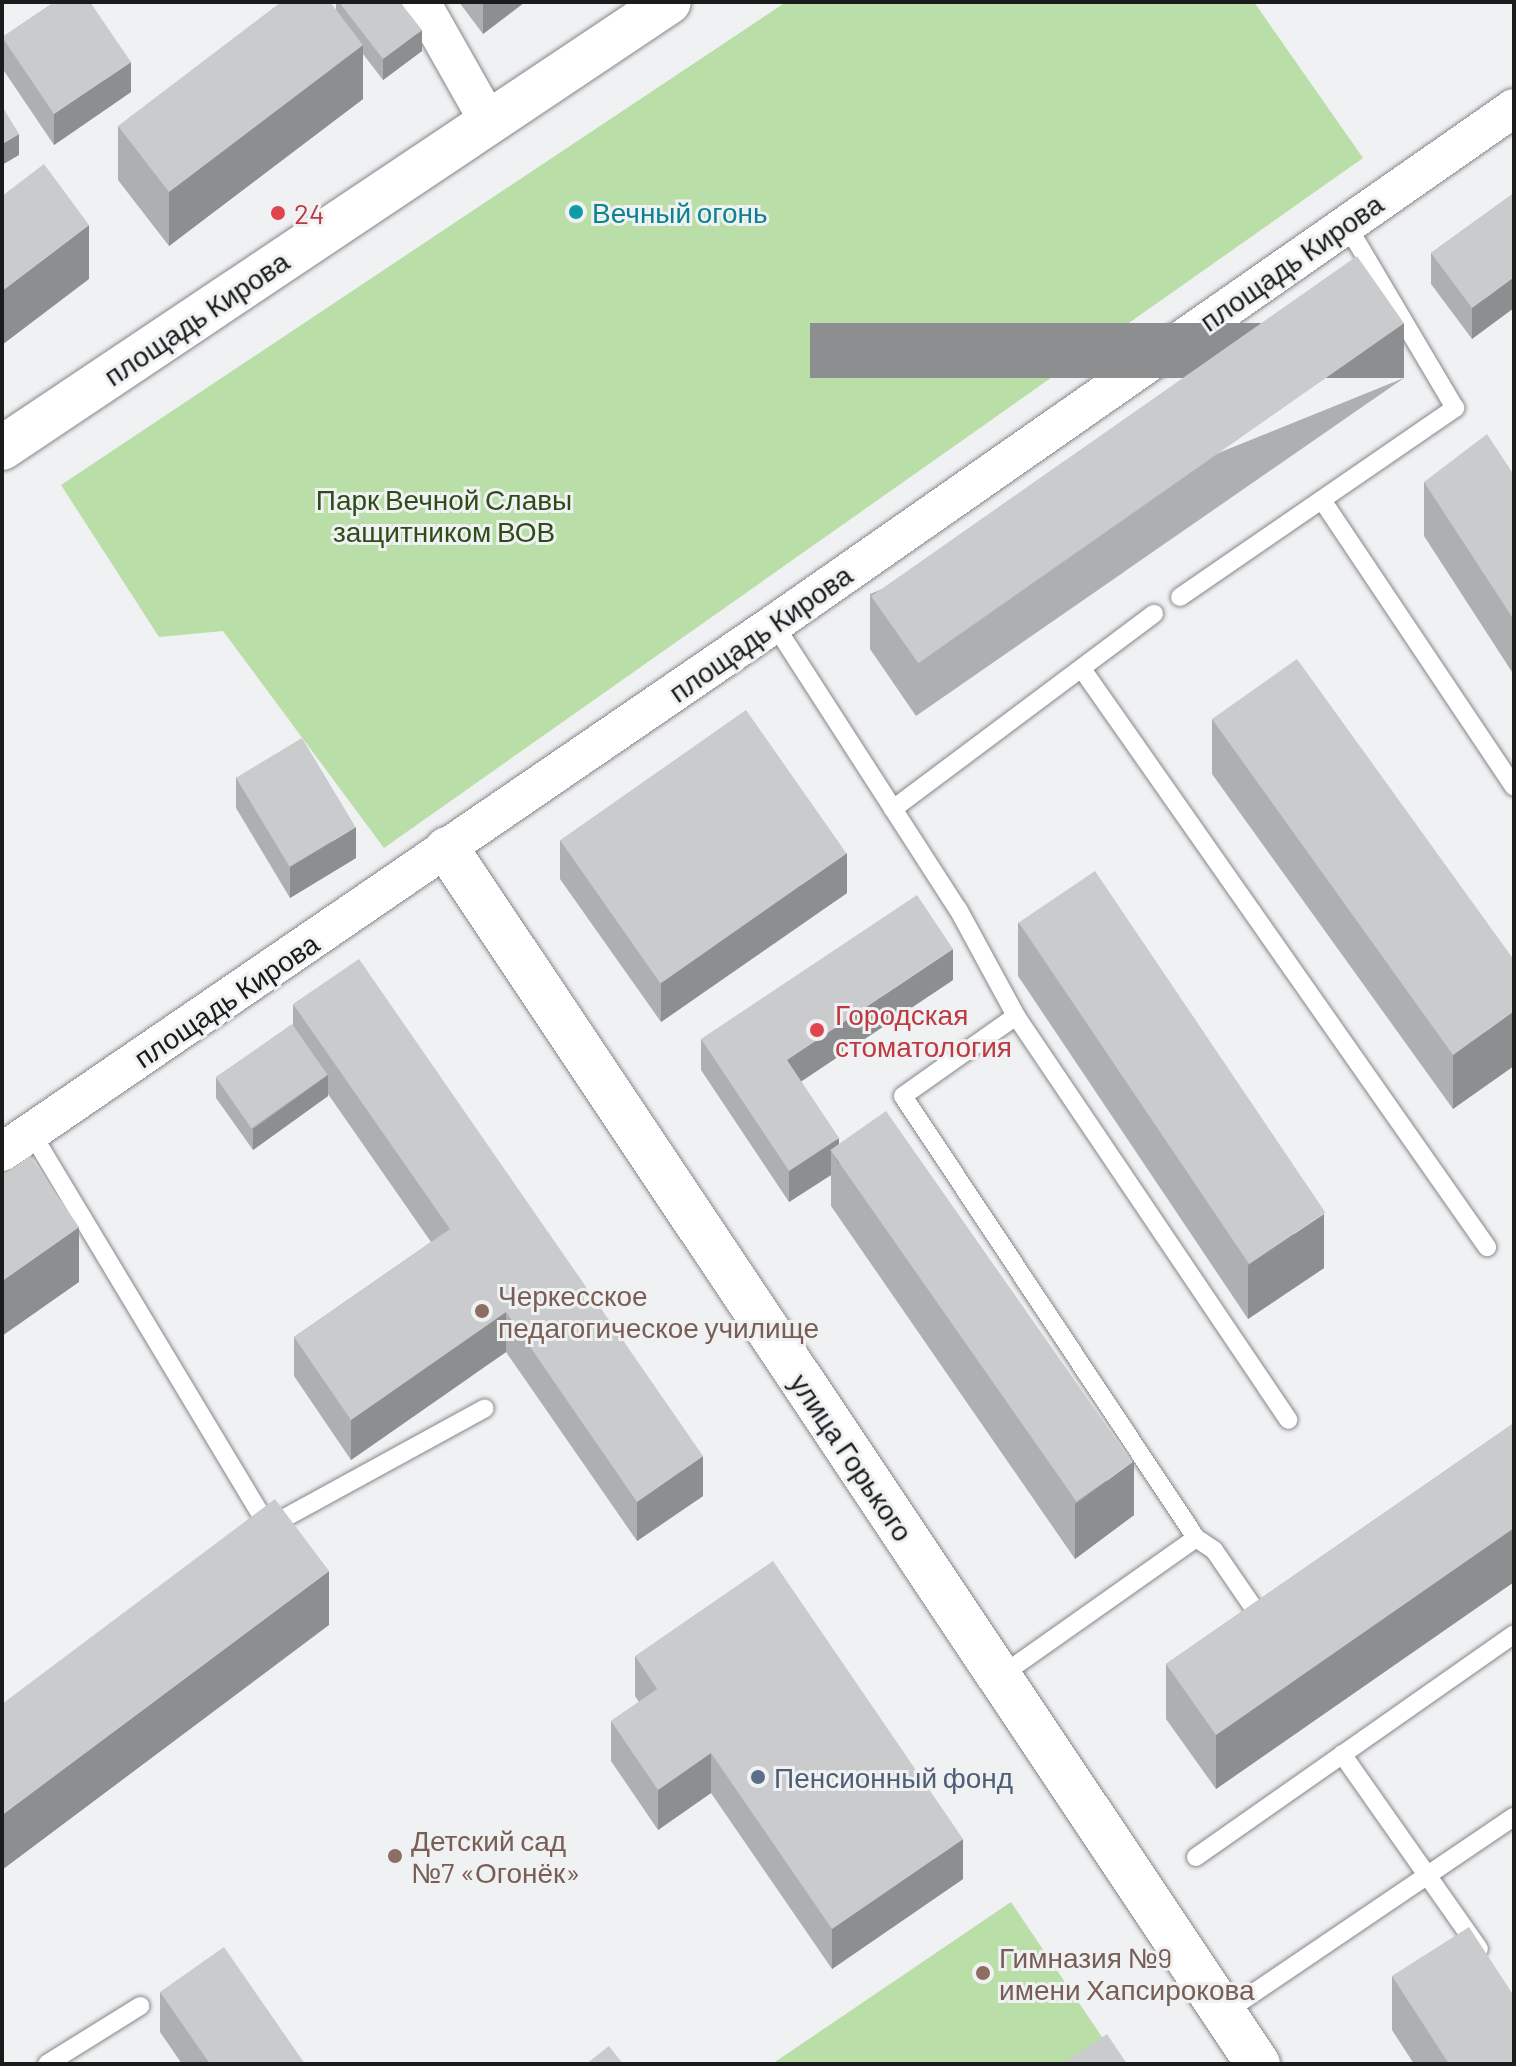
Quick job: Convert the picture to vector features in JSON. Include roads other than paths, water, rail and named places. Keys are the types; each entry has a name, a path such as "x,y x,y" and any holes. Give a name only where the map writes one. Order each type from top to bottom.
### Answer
{"street":[{"path":"421,2 489,122"},
{"name":"площадь Кирова","path":"2,448 669,2"},
{"name":"площадь Кирова","path":"17,1142 774,624 1514,108"},
{"name":"улица Горького","path":"447,849 1258,2064"}],"lane":[{"path":"1180,597 1455,408 1346,224"},
{"path":"1322,500 1514,787"},
{"path":"893,809 1154,614"},
{"path":"774,624 958,909 1016,1016 1288,1420"},
{"path":"1082,669 1487,1247"},
{"path":"1016,1016 903,1096 1196,1538 1214,1550 1264,1623"},
{"path":"17,1142 268,1527 485,1408"},
{"path":"999,1677 1196,1538"},
{"path":"1196,1857 1514,1634"},
{"path":"1342,1754 1489,1963"},
{"path":"1224,2013 1514,1817"},
{"path":"47,2064 140,2006"}],"place":[{"name":"Вечный огонь","path":"576,212"},
{"name":"24","path":"278,213"},
{"name":"Городская стоматология","path":"817,1030"},
{"name":"Черкесское педагогическое училище","path":"482,1311"},
{"name":"Пенсионный фонд","path":"758,1777"},
{"name":"Детский сад №7 «Огонёк»","path":"395,1856"},
{"name":"Гимназия №9 имени Хапсирокова","path":"983,1973"}],"park label":[{"name":"Парк Вечной Славы защитником ВОВ","path":"444,515"}]}
